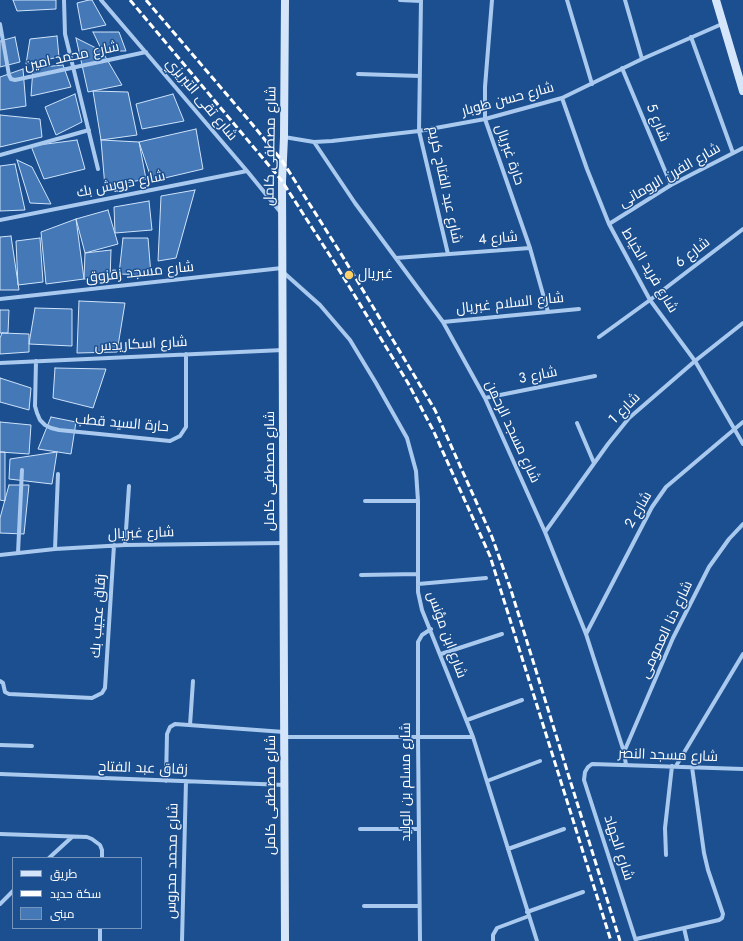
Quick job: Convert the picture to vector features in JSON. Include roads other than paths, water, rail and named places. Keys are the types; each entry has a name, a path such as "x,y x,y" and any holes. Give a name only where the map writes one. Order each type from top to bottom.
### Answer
{"main road":[{"name":"شارع مصطفى كامل","path":"285,0 284,137 282,181 286,941"},
{"path":"716,0 743,91"}],"street":[{"path":"64,0 65,34 98,169"},
{"name":"شارع تقى التبريزي","path":"101,0 283,215"},
{"path":"400,0 421,0"},
{"name":"شارع عبد الفتاح كريم","path":"421,0 419,131 448,254"},
{"name":"حارة غبريال","path":"492,0 485,87 485,119 530,248 548,312"},
{"path":"567,0 592,84"},
{"path":"625,0 642,59"},
{"name":"شارع محمد امين","path":"0,24 9,75 13,80 146,52"},
{"name":"شارع حسن طوبار","path":"284,137 314,142 332,141 419,131 485,119 562,98 622,68 722,24"},
{"path":"691,37 732,153"},
{"name":"شارع 5","path":"622,68 671,185"},
{"path":"358,74 420,76"},
{"name":"شارع فريد الخياط","path":"562,98 587,169 609,224 650,300 695,361 743,444"},
{"path":"0,155 89,130"},
{"name":"شارع مسجد الرحمن","path":"314,142 355,202 443,322 485,398 545,532 586,634 624,752 626,765"},
{"name":"شارع الفرن الرومانى","path":"609,224 671,185 743,148"},
{"name":"شارع درويش بك","path":"0,220 247,171"},
{"name":"شارع 6","path":"599,337 650,300 743,228"},
{"name":"شارع 4","path":"396,258 530,248"},
{"name":"شارع مسجد زقزوق","path":"0,299 283,270"},
{"name":"شارع ابن مؤنس","path":"283,270 320,305 350,340 407,438 416,471 418,501 418,592 422,610 431,629 473,737 536,941"},
{"name":"شارع السلام غبريال","path":"443,322 579,309"},
{"name":"شارع 1","path":"545,532 594,463 629,418 695,361 743,323"},
{"name":"شارع اسكاريدس","path":"0,363 283,350"},
{"name":"حارة السيد قطب","path":"36,361 35,406 40,420 45,425 58,430 170,441 180,436 186,427 186,354"},
{"name":"شارع 3","path":"485,398 595,376"},
{"name":"شارع 2","path":"586,634 652,507 666,487 743,422"},
{"path":"577,423 594,463"},
{"path":"18,552 22,470"},
{"path":"55,549 58,474"},
{"path":"125,545 129,486"},
{"path":"365,501 418,501"},
{"name":"شارع دنا العمومى","path":"624,752 673,638 709,567 729,539 743,524"},
{"name":"شارع غبريال","path":"0,555 18,552 114,545 284,543"},
{"name":"زقاق عجيب بك","path":"0,680 3,683 5,692 9,694 92,698 98,696 105,688 114,545"},
{"path":"361,575 418,574"},
{"path":"418,584 486,578"},
{"name":"شارع مسلم بن الوليد","path":"420,941 418,642 422,635 431,629"},
{"path":"440,654 502,634"},
{"path":"666,855 665,828 674,766 743,654"},
{"path":"190,725 193,681"},
{"path":"467,720 522,700"},
{"path":"166,780 168,730 175,724 285,735 418,738 473,737"},
{"path":"0,745 32,746"},
{"path":"487,781 540,761"},
{"name":"شارع مسجد النصر","path":"592,764 743,769"},
{"name":"شارع الجهاد","path":"592,764 588,766 585,772 584,780 636,940"},
{"path":"636,940 722,918 723,914 708,870 704,853 692,767"},
{"name":"زقاق عبد الفتاح","path":"0,774 285,785"},
{"name":"شارع محمد محروس","path":"182,941 186,781"},
{"path":"360,829 419,829"},
{"path":"508,849 564,829"},
{"path":"0,834 87,837 96,842 102,850 102,857"},
{"path":"50,857 72,837"},
{"path":"0,904 12,892"},
{"path":"493,941 493,935 497,928 582,892"},
{"path":"364,906 419,906"},
{"path":"684,928 687,941"},
{"path":"100,929 100,941"}],"railway":[{"path":"130,0 282,181 336,265 408,383 433,430 490,556 611,941"},
{"path":"146,0 283,162 343,257 435,410 492,537 510,587 620,941"}],"place":[{"name":"غبريال","path":"349,275"}]}
